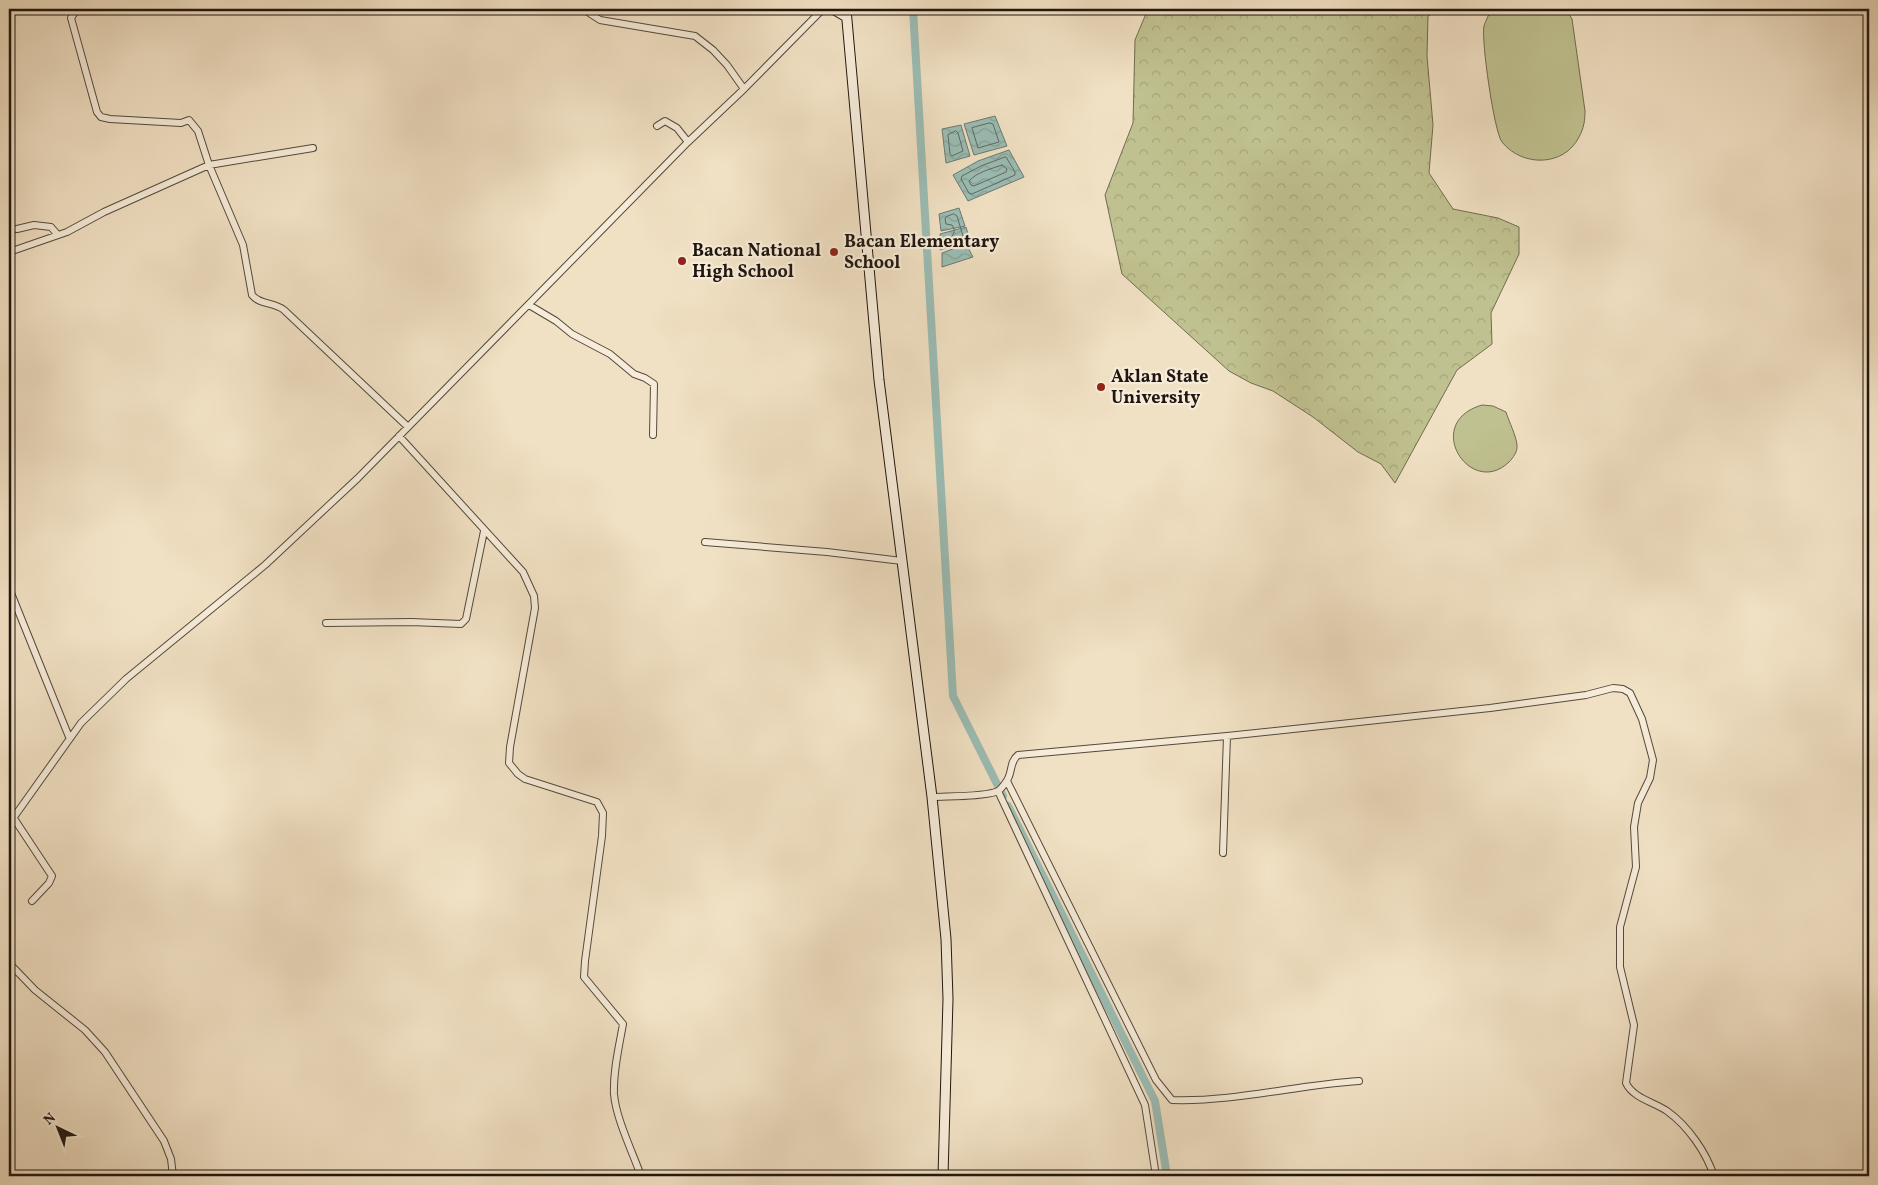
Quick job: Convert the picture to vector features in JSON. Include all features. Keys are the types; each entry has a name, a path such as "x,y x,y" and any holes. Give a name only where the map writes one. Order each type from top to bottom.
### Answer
{"main road":[{"path":"833,9 846,12 879,380 932,798 946,939 948,999 943,1176"}],"street":[{"path":"77,9 71,18 97,112 102,117 116,120 181,123 189,120 198,131 209,166 243,245 252,295 256,299 275,304 284,310 408,427"},
{"path":"583,9 600,20 695,36 713,50 727,65 744,89"},
{"path":"9,824 81,723 126,679 265,565 358,478 688,142 744,89 823,9"},
{"path":"656,126 664,121 677,128 688,142"},
{"path":"15,250 67,232 104,212 209,166 313,148"},
{"path":"17,228 34,225 51,227 57,234"},
{"path":"529,304 556,321 572,334 610,354 634,374 654,384 653,435"},
{"path":"399,436 522,572 534,596 535,608 510,747 509,763 525,779 596,802 602,813 602,836 584,961 584,976 622,1024 614,1095 641,1176"},
{"path":"326,622 372,621 461,624 466,620 484,531"},
{"path":"705,542 827,552 902,561"},
{"path":"9,588 69,738"},
{"path":"932,798 987,794 1000,790 1010,775 1014,758 1018,755 1227,736 1490,708 1586,695 1613,688 1623,689 1630,693 1642,718 1652,760 1650,778 1638,803 1636,813 1634,827 1636,867 1620,927 1620,967 1634,1025 1626,1083 1630,1090 1666,1111 1691,1135 1714,1176"},
{"path":"1223,853 1227,736"},
{"path":"1007,781 1156,1080 1172,1100 1201,1100 1359,1081"},
{"path":"1000,790 1145,1105 1156,1176"},
{"path":"13,817 52,876 49,883 32,901"},
{"path":"9,963 35,990 85,1030 105,1052 164,1141 171,1159 173,1176"}],"green space":[{"path":"1148,9 1440,9 1428,16 1427,56 1433,125 1429,173 1453,209 1498,218 1519,227 1519,254 1491,313 1492,344 1457,370 1395,483 1381,464 1358,452 1313,417 1273,391 1251,383 1229,371 1122,274 1105,195 1133,123 1135,40"},
{"path":"1493,9 1566,9 1572,19 1585,118 1579,137 1572,147 1563,154 1542,160 1531,159 1520,156 1502,142 1495,121 1484,48 1484,26"},
{"path":"1482,405 1493,406 1506,412 1516,441 1517,450 1515,454 1509,462 1494,471 1480,471 1468,465 1458,454 1454,441 1455,427 1464,414"}],"water":[{"path":"995,116 1007,146 974,155 964,124"},
{"path":"961,125 970,156 946,163 942,129"},
{"path":"1009,150 1024,177 968,201 953,175 978,161"},
{"path":"959,208 965,226 941,231 939,214"},
{"path":"966,227 970,241 940,250 940,234"},
{"path":"966,244 973,257 942,267 942,253"}],"waterway":[{"path":"913,9 953,696 1003,796"},
{"path":"1008,806 1155,1101 1167,1176"}],"place":[{"name":"Bacan Elementary School","path":"834,252"},
{"name":"Bacan National High School","path":"682,261"},
{"name":"Aklan State University","path":"1101,387"}]}
